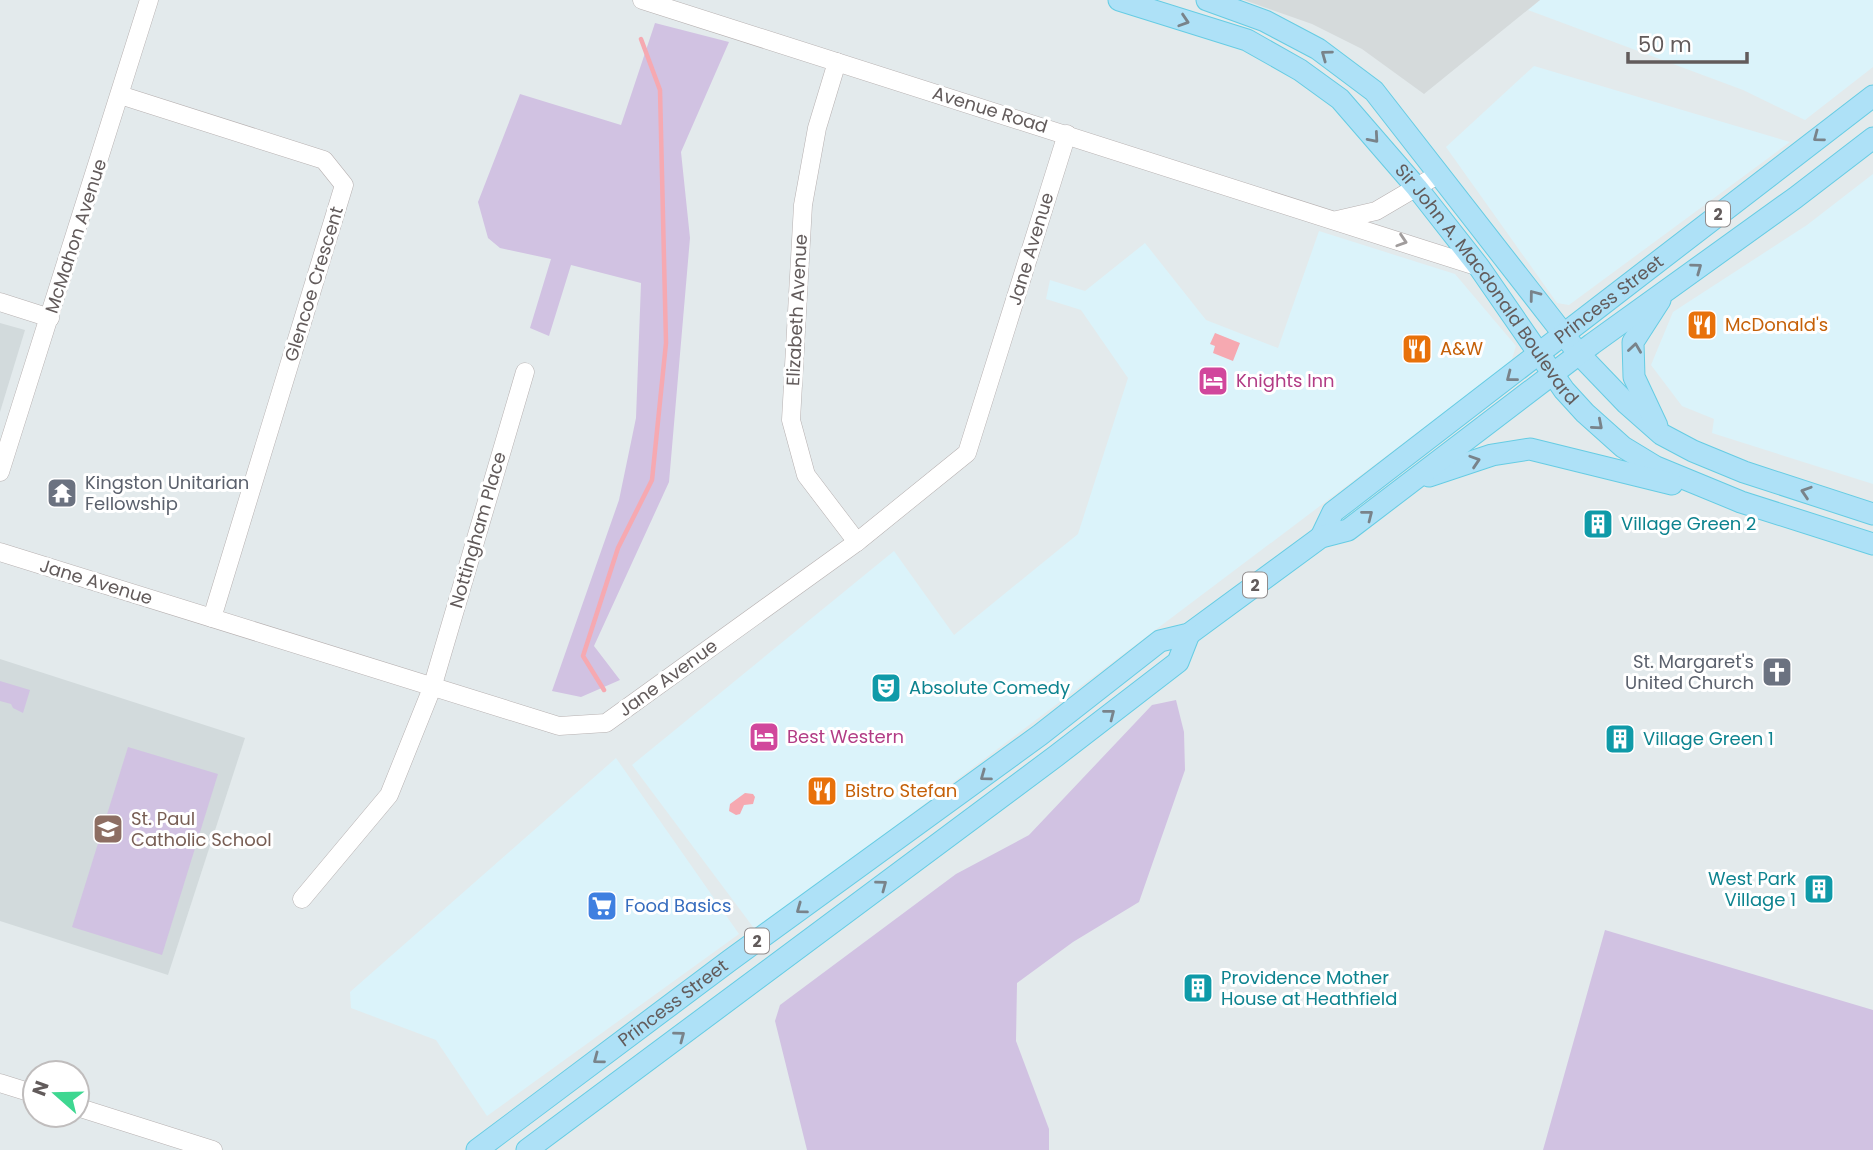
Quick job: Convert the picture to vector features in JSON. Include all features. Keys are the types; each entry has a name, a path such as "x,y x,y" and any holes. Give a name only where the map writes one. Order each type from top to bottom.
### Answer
{"main road":[{"name":"Sir John A. Macdonald Boulevard","path":"1119,0 1247,40 1300,70 1340,99 1417,188 1479,267 1553,375 1585,414 1623,447 1656,467 1741,502 1873,544"},
{"name":"Sir John A. Macdonald Boulevard","path":"1207,0 1265,21 1318,49 1374,91 1579,354 1627,404 1661,434 1744,472 1873,514"},
{"name":"Princess Street","path":"1321,537 1334,512 1873,96"},
{"name":"Princess Street","path":"477,1150 729,961 1040,735 1160,641 1189,634 1321,537 1348,530 1579,354 1795,198 1873,138"},
{"path":"1661,434 1634,377 1633,342 1666,290"},
{"path":"1410,482 1492,455 1530,449 1741,502"},
{"name":"Princess Street","path":"527,1150 1178,662 1189,634"},
{"path":"1040,735 1056,756"}],"street":[{"name":"McMahon Avenue","path":"0,472 149,0"},
{"name":"Avenue Road","path":"642,0 1479,267"},
{"name":"Elizabeth Avenue","path":"837,62 817,128 803,205 791,420 806,475 857,542"},
{"name":"Glencoe Crescent","path":"120,95 324,160 344,185 212,618"},
{"name":"Jane Avenue","path":"0,552 559,726 606,723 857,542 967,453 1067,134"},
{"path":"1337,220 1376,211 1439,174"},
{"path":"0,302 50,318"},
{"name":"Nottingham Place","path":"302,899 388,795 432,688 525,372"},
{"path":"0,1083 21,1090"},
{"path":"91,1112 203,1148"}],"shaded area":[{"path":"1244,0 1540,0 1424,94 1362,49 1312,24"},
{"path":"1540,0 1873,0 1873,67 1805,120 1743,90 1528,10"},
{"path":"655,23 729,42 681,152 690,238 669,482 594,646 620,680 581,697 552,691 619,500 636,418 641,283 571,265 549,336 530,328 551,259 500,248 488,238 478,202 520,94 621,125"},
{"path":"1534,66 1790,142 1569,305 1557,303 1446,147"},
{"path":"1873,174 1873,484 1712,433 1714,419 1682,406 1651,365 1673,312 1807,225"},
{"path":"1319,231 1455,274 1516,346 1511,362 756,931 632,765 894,551 954,635 1078,534 1128,378 1081,310 1046,299 1050,280 1085,291 1145,243 1206,320 1278,348"},
{"path":"0,323 25,330 0,412"},
{"path":"1215,333 1240,343 1233,361 1213,353 1215,346 1210,344"},
{"name":"St. Paul Catholic School","path":"0,659 245,738 168,975 0,921"},
{"path":"0,681 30,690 23,713 11,704 0,701"},
{"path":"1176,700 1184,732 1185,770 1139,902 1073,942 1017,983 1016,1041 1049,1129 1049,1150 807,1150 775,1021 780,1005 956,874 1029,835 1152,705"},
{"path":"128,747 218,774 162,955 72,927"},
{"path":"616,758 739,934 487,1116 436,1040 351,1008 350,992"},
{"path":"745,793 753,794 753,804 744,805 740,814 729,811 730,804"},
{"path":"1605,930 1873,1010 1873,1150 1543,1150"}],"waterway":[{"path":"604,690 583,656 618,548 652,480 666,343 660,90 641,39"}],"place":[{"name":"McDonald's","path":"1702,325"},
{"name":"A&W","path":"1417,349"},
{"name":"Knights Inn","path":"1213,381"},
{"name":"Kingston Unitarian Fellowship","path":"62,493"},
{"name":"Village Green 2","path":"1598,524"},
{"name":"St. Margaret's United Church","path":"1777,672"},
{"name":"Absolute Comedy","path":"886,688"},
{"name":"Best Western","path":"764,737"},
{"name":"Village Green 1","path":"1620,739"},
{"name":"Bistro Stefan","path":"822,791"},
{"name":"St. Paul Catholic School","path":"108,829"},
{"name":"West Park Village 1","path":"1819,889"},
{"name":"Food Basics","path":"602,906"},
{"name":"Providence Mother House at Heathfield","path":"1198,988"}]}
